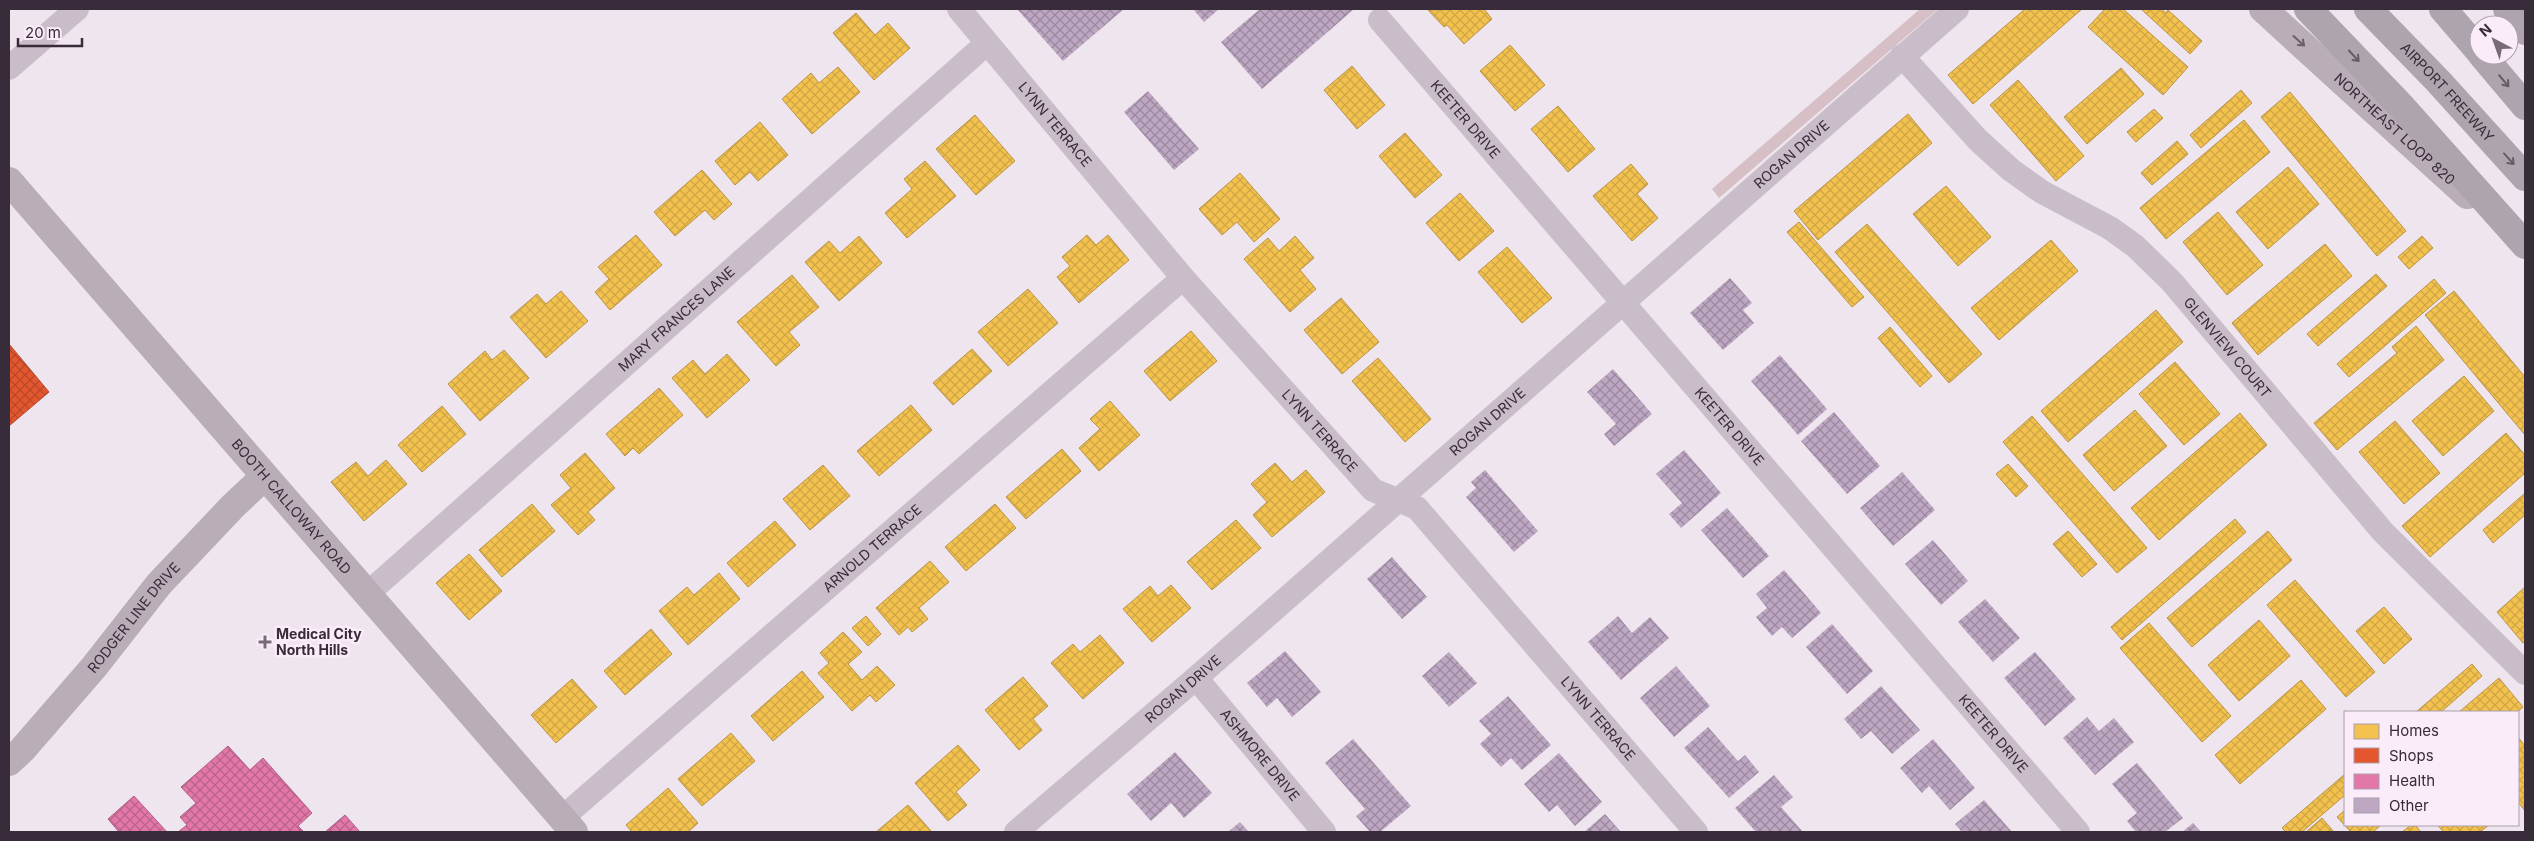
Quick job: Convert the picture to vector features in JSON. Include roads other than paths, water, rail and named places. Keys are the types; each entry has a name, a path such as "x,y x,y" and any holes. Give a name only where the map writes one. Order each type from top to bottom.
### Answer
{"highway":[{"path":"2308,9 2402,107 2525,246"},
{"name":"AIRPORT FREEWAY","path":"2368,9 2438,81 2525,177"},
{"path":"2443,9 2469,39"},
{"path":"2507,9 2525,32"},
{"path":"2490,65 2525,106"}],"street":[{"path":"9,68 77,9"},
{"name":"LYNN TERRACE","path":"959,9 986,44 1183,278 1373,490 1417,508 1696,832"},
{"name":"ROGAN DRIVE","path":"1016,832 1196,678 1956,9"},
{"name":"NORTHEAST LOOP 820","path":"2263,9 2525,246"},
{"name":"KEETER DRIVE","path":"1380,20 2078,832"},
{"name":"MARY FRANCES LANE","path":"367,594 986,44"},
{"name":"GLENVIEW COURT","path":"1902,56 1978,140 2011,170 2042,192 2110,228 2135,246 2172,282 2382,532 2525,673"},
{"name":"BOOTH CALLOWAY ROAD","path":"9,181 568,825"},
{"name":"ARNOLD TERRACE","path":"568,825 1183,278"},
{"name":"RODGER LINE DRIVE","path":"9,762 22,750 94,667 159,584 233,506 264,477"},
{"name":"ASHMORE DRIVE","path":"1196,678 1324,832"}],"place":[{"name":"Medical City North Hills","path":"265,642"}]}
